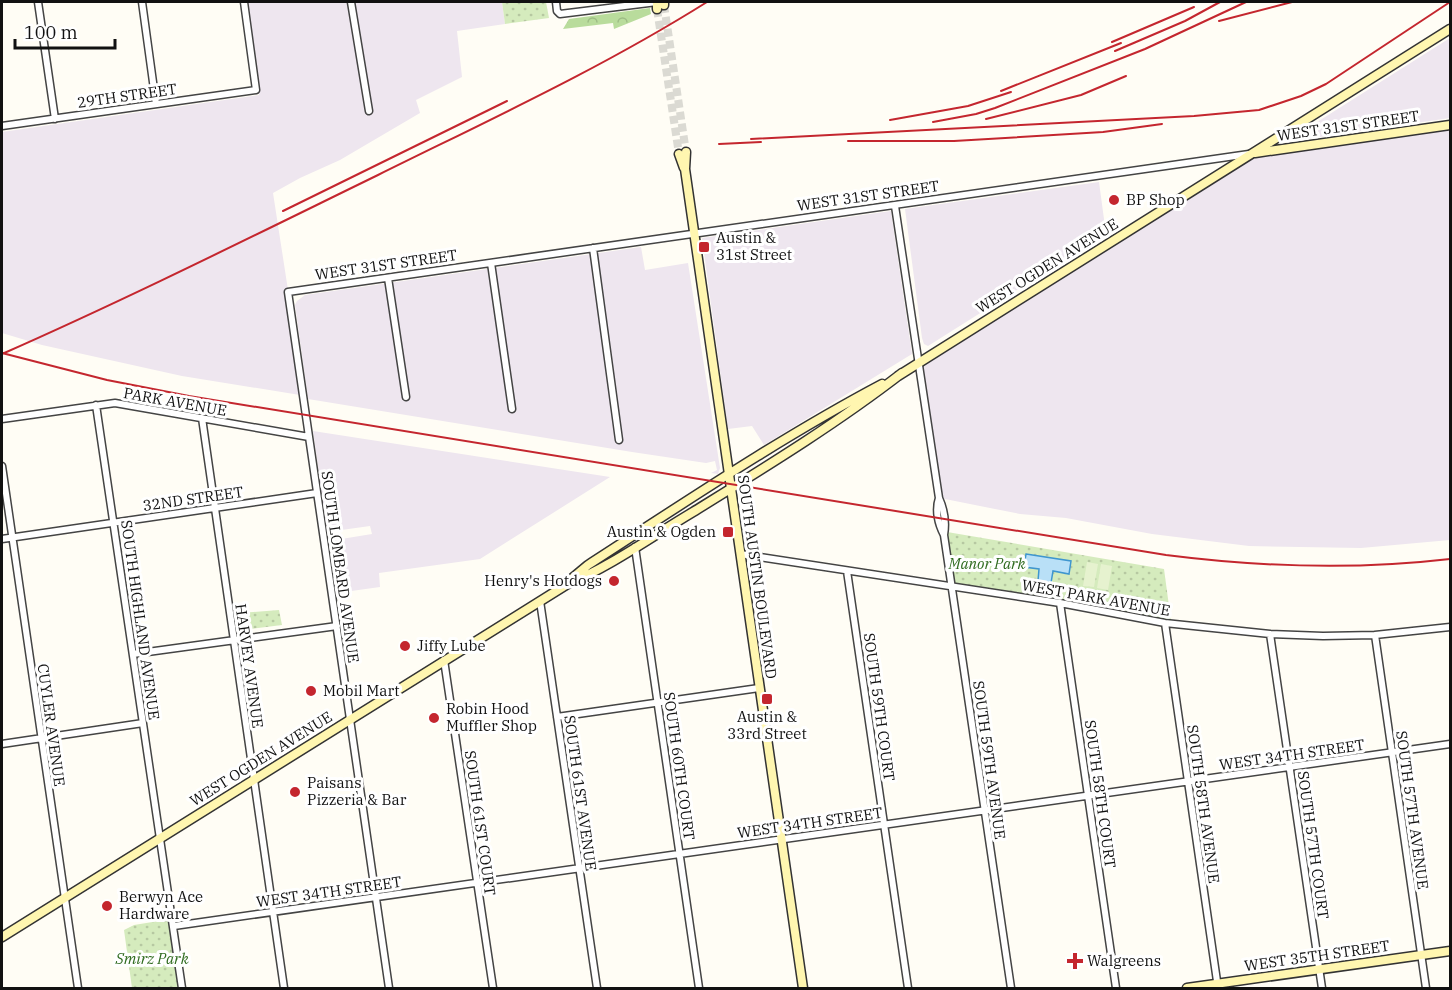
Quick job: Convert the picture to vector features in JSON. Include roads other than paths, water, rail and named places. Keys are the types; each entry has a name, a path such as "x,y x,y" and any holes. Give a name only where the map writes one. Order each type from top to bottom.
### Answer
{"main road":[{"name":"WEST OGDEN AVENUE","path":"2,937 444,660 731,488 854,410 919,363 1450,29"},
{"name":"WEST 31ST STREET","path":"1252,154 1450,125"},
{"name":"SOUTH AUSTIN BOULEVARD","path":"682,153 803,988"},
{"name":"WEST OGDEN AVENUE","path":"566,585 588,565 729,475 846,403 903,374"},
{"name":"WEST 35TH STREET","path":"1187,988 1218,986 1450,951"}],"street":[{"path":"38,2 55,118"},
{"path":"142,2 156,104"},
{"name":"29TH STREET","path":"2,126 256,90 244,2"},
{"path":"351,2 369,111"},
{"path":"556,2 560,14 660,4"},
{"name":"WEST 31ST STREET","path":"288,292 1252,154"},
{"name":"SOUTH 59TH AVENUE","path":"895,206 939,498 938,516 944,535 1011,988"},
{"path":"592,248 619,440"},
{"path":"491,263 512,409"},
{"path":"388,278 406,397"},
{"name":"SOUTH LOMBARD AVENUE","path":"288,292 389,988"},
{"name":"PARK AVENUE","path":"2,419 115,403 309,437"},
{"name":"SOUTH HIGHLAND AVENUE","path":"96,405 182,988"},
{"name":"HARVEY AVENUE","path":"202,418 284,988"},
{"name":"CUYLER AVENUE","path":"2,466 78,988"},
{"name":"32ND STREET","path":"2,539 317,493"},
{"name":"SOUTH 60TH COURT","path":"635,547 699,988"},
{"name":"WEST PARK AVENUE","path":"740,554 1060,603 1165,623 1270,634 1376,635 1450,627"},
{"name":"SOUTH 59TH COURT","path":"847,571 908,988"},
{"name":"SOUTH 61ST AVENUE","path":"540,601 597,988"},
{"name":"SOUTH 58TH COURT","path":"1060,603 1116,988"},
{"name":"SOUTH 58TH AVENUE","path":"1165,623 1218,986"},
{"path":"133,654 337,626"},
{"name":"SOUTH 57TH COURT","path":"1270,634 1322,988"},
{"name":"SOUTH 57TH AVENUE","path":"1376,635 1426,988"},
{"name":"SOUTH 61ST COURT","path":"444,660 493,988"},
{"path":"557,717 759,688"},
{"path":"2,744 143,723"},
{"name":"WEST 34TH STREET","path":"174,926 1450,744"}],"water":[{"path":"1026,554 1071,561 1069,574 1053,571 1051,583 1038,581 1039,569 1024,567"}],"tunnel":[{"path":"664,5 686,152"},
{"path":"657,9 679,154"}],"railway":[{"path":"2,354 191,266 503,113 627,49 707,2"},
{"path":"1115,51 1185,21 1220,2"},
{"path":"933,122 995,108 1145,49 1246,2"},
{"path":"1219,21 1292,2"},
{"path":"751,139 1194,116 1259,110 1301,96 1326,84 1450,2"},
{"path":"1112,42 1194,7"},
{"path":"1001,91 1121,43"},
{"path":"986,119 1081,95 1126,76"},
{"path":"890,120 968,106 1011,92"},
{"path":"283,211 507,101"},
{"path":"848,141 954,141 1103,132 1162,124"},
{"path":"719,144 761,142"},
{"path":"2,353 107,380 189,396 1166,555 1308,566 1379,565 1450,559"}],"place":[{"name":"BP Shop","path":"1114,200"},
{"name":"Austin & 31st Street","path":"704,247"},
{"name":"Austin & Ogden","path":"728,532"},
{"name":"Henry's Hotdogs","path":"614,581"},
{"name":"Jiffy Lube","path":"405,646"},
{"name":"Mobil Mart","path":"311,691"},
{"name":"Austin & 33rd Street","path":"767,699"},
{"name":"Robin Hood Muffler Shop","path":"434,718"},
{"name":"Paisans Pizzeria & Bar","path":"295,792"},
{"name":"Berwyn Ace Hardware","path":"107,906"},
{"name":"Walgreens","path":"1075,961"}],"park label":[{"name":"Manor Park","path":"987,564"},
{"name":"Smirz Park","path":"152,959"}]}
